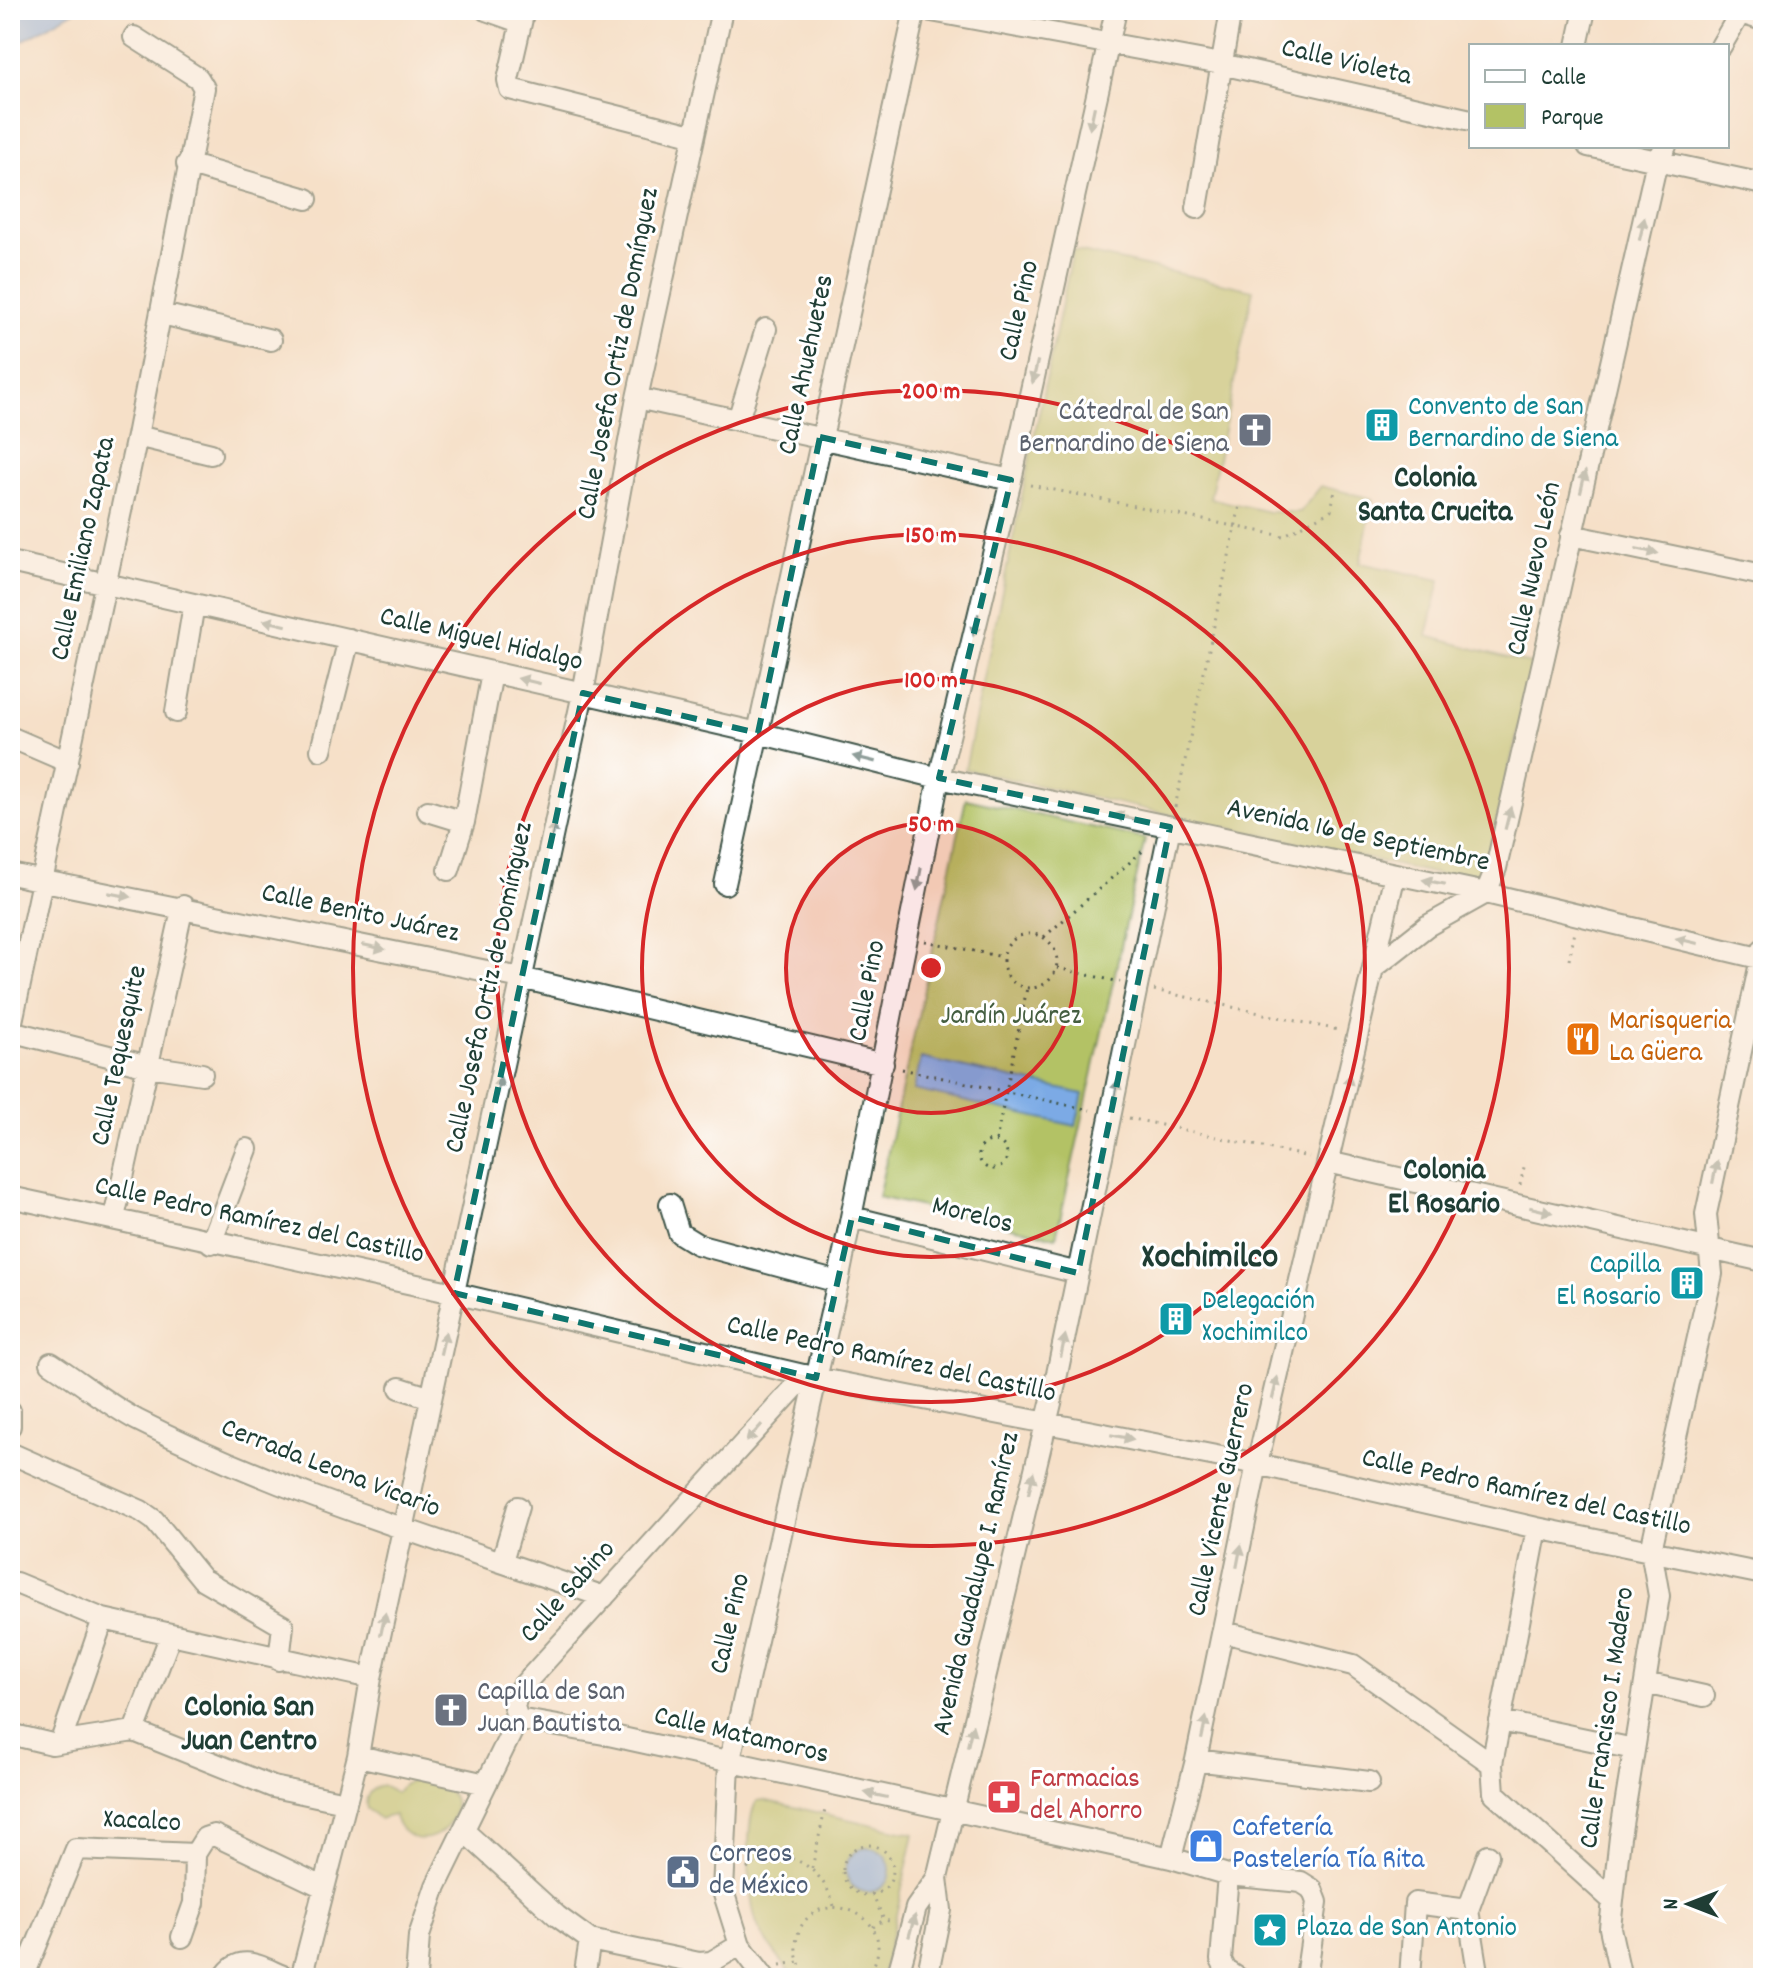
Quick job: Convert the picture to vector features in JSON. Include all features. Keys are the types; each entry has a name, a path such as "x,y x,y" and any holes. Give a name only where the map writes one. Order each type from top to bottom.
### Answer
{"street":[{"path":"486,10 522,16 508,80 510,89 692,135"},
{"name":"Calle Josefa Ortiz de Domínguez","path":"297,1977 358,1756 371,1678 583,693 637,398 692,135 722,10"},
{"name":"Calle Ahuehuetes","path":"725,884 915,10"},
{"name":"Calle Violeta","path":"926,10 1221,64 1469,120"},
{"name":"Calle Pino","path":"773,1972 740,1945 723,1891 722,1861 729,1764 811,1376 838,1282 852,1217 939,778 1011,480 1116,10"},
{"path":"1197,208 1231,10"},
{"path":"1577,44 1585,10"},
{"path":"1722,44 1741,12 1763,20"},
{"name":"Calle Emiliano Zapata","path":"10,1031 137,436 204,88 198,78 134,37"},
{"path":"1606,148 1662,154 1763,184"},
{"name":"Calle Nuevo León","path":"1486,893 1496,868 1662,154"},
{"path":"187,164 307,199"},
{"path":"162,314 271,340"},
{"path":"738,420 766,329"},
{"path":"637,398 1011,480"},
{"path":"137,436 211,454"},
{"path":"1571,535 1763,575"},
{"name":"Calle Miguel Hidalgo","path":"10,562 758,733 939,778"},
{"path":"176,712 194,604"},
{"path":"321,750 349,639"},
{"path":"449,870 464,822 492,673"},
{"path":"10,737 68,762"},
{"name":"Avenida 16 de Septiembre","path":"939,778 1486,893 1762,955"},
{"path":"428,811 464,822"},
{"name":"Avenida Guadalupe I. Ramírez","path":"927,1978 941,1910 937,1878 1078,1273 1170,827"},
{"name":"Calle Benito Juárez","path":"10,874 183,906 521,978 883,1064"},
{"name":"Calle Vicente Guerrero","path":"1171,1858 1224,1632 1257,1464 1395,874"},
{"path":"1375,967 1427,926 1486,893"},
{"name":"Calle Tequesquite","path":"114,1218 183,906"},
{"name":"Calle Francisco I. Madero","path":"1621,1978 1610,1928 1659,1596 1651,1550 1712,1274 1707,1249 1706,1214 1762,955"},
{"path":"10,1031 148,1066 202,1074"},
{"path":"211,1243 247,1149"},
{"path":"1328,1162 1763,1261"},
{"name":"Calle Pedro Ramírez del Castillo","path":"10,1197 114,1218 211,1243 454,1293 811,1376 1257,1464 1537,1528 1763,1574"},
{"path":"670,1204 679,1233 697,1244 838,1282"},
{"name":"Morelos","path":"852,1217 1078,1273"},
{"name":"Cerrada Leona Vicario","path":"51,1363 135,1419 264,1478 403,1532 502,1561 604,1597"},
{"name":"Calle Sabino","path":"412,1976 419,1936 436,1886 518,1719 514,1707 518,1691 811,1376"},
{"path":"400,1388 431,1398"},
{"path":"10,1411 10,1426"},
{"path":"10,1453 154,1520 202,1579 283,1626 279,1660"},
{"path":"502,1561 518,1507"},
{"path":"1537,1528 1492,1764 1494,1793 1613,1901"},
{"path":"16,1583 103,1619 170,1637 371,1678"},
{"path":"61,1741 103,1619"},
{"path":"1224,1632 1353,1665 1492,1764"},
{"path":"134,1731 170,1637"},
{"path":"1645,1683 1704,1696"},
{"name":"Calle Matamoros","path":"518,1719 604,1734 729,1764 1171,1858 1228,1875 1301,1882 1312,1889 1317,1902 1306,1978"},
{"path":"1500,1721 1634,1749"},
{"path":"10,1734 41,1744 134,1731 273,1787 345,1802"},
{"path":"358,1756 486,1784"},
{"path":"1196,1760 1369,1782"},
{"path":"464,1831 557,1916 590,1940 699,1963 711,1962 740,1945"},
{"name":"Xacalco","path":"23,1978 76,1849 195,1854 205,1838 214,1835 323,1887"},
{"path":"182,1937 194,1903 195,1854"},
{"path":"1479,1978 1468,1910 1488,1855"},
{"path":"1228,1875 1221,1960 1226,1970 1238,1978"},
{"path":"897,1978 916,1908 937,1878"},
{"path":"1410,1978 1415,1903 1468,1910"},
{"path":"584,1978 590,1940"},
{"path":"224,1978 231,1967 246,1962 297,1977"}],"path":[{"path":"1011,480 1283,536 1331,510 1335,490"},
{"path":"1044,937 1170,827 1240,505"},
{"path":"1569,960 1579,915"},
{"path":"1036,933 1044,937 1056,950 1057,968 1047,983 1027,988 1007,975 1003,957 1018,936 1036,933"},
{"path":"908,937 1003,957"},
{"path":"1057,968 1359,1034"},
{"path":"996,1141 1027,988"},
{"path":"996,1141 1006,1149 1007,1159 1001,1166 992,1169 981,1161 980,1152 987,1142 996,1141"},
{"path":"1516,1204 1525,1163"},
{"path":"812,1868 825,1810"},
{"path":"866,1845 884,1851 893,1869 889,1883 872,1894 852,1889 843,1872 849,1854 866,1845"},
{"path":"747,1869 768,1858 787,1857 812,1868 830,1889 834,1907"},
{"path":"872,1894 884,1920 873,1927"},
{"path":"809,1978 798,1962 797,1935 813,1914 834,1907 852,1910 873,1927 878,1954 866,1978"},
{"path":"773,1972 798,1962"}],"highlighted area":[{"path":"820,437 1011,480 939,778 1170,827 1078,1273 852,1217 816,1378 454,1293 583,693 758,733"}],"green space":[{"path":"1073,250 1253,290 1210,498 1269,512 1300,512 1321,486 1373,499 1360,563 1440,580 1427,636 1534,665 1481,884 965,769"},
{"name":"Jardín Juárez","path":"966,799 1145,839 1056,1237 878,1197"},
{"path":"422,1777 444,1787 454,1800 454,1814 446,1827 434,1836 419,1839 405,1833 394,1815 380,1819 367,1809 367,1797 375,1788 383,1786 396,1793 404,1784"},
{"path":"757,1801 914,1834 882,1978 794,1978 765,1939 755,1916 749,1862 753,1810"}],"water":[{"path":"10,10 76,10 10,48"},
{"path":"921,1058 1083,1094 1076,1126 914,1090"},
{"path":"868,1848 884,1854 890,1870 884,1886 868,1892 852,1886 846,1870 852,1854"}],"place":[{"name":"Convento de San Bernardino de Siena","path":"1382,425"},
{"name":"Cátedral de San Bernardino de Siena","path":"1255,430"},
{"name":"Marisqueria La Güera","path":"1583,1039"},
{"name":"Capilla El Rosario","path":"1687,1283"},
{"name":"Delegación Xochimilco","path":"1176,1319"},
{"name":"Capilla de San Juan Bautista","path":"451,1710"},
{"name":"Farmacias del Ahorro","path":"1004,1797"},
{"name":"Cafetería Pastelería Tía Rita","path":"1206,1846"},
{"name":"Correos de México","path":"683,1872"},
{"name":"Plaza de San Antonio","path":"1270,1930"}],"district":[{"name":"Colonia Santa Crucita","path":"1435,497"},
{"name":"Colonia El Rosario","path":"1444,1189"},
{"name":"Xochimilco","path":"1210,1259"},
{"name":"Colonia San Juan Centro","path":"249,1726"}]}
